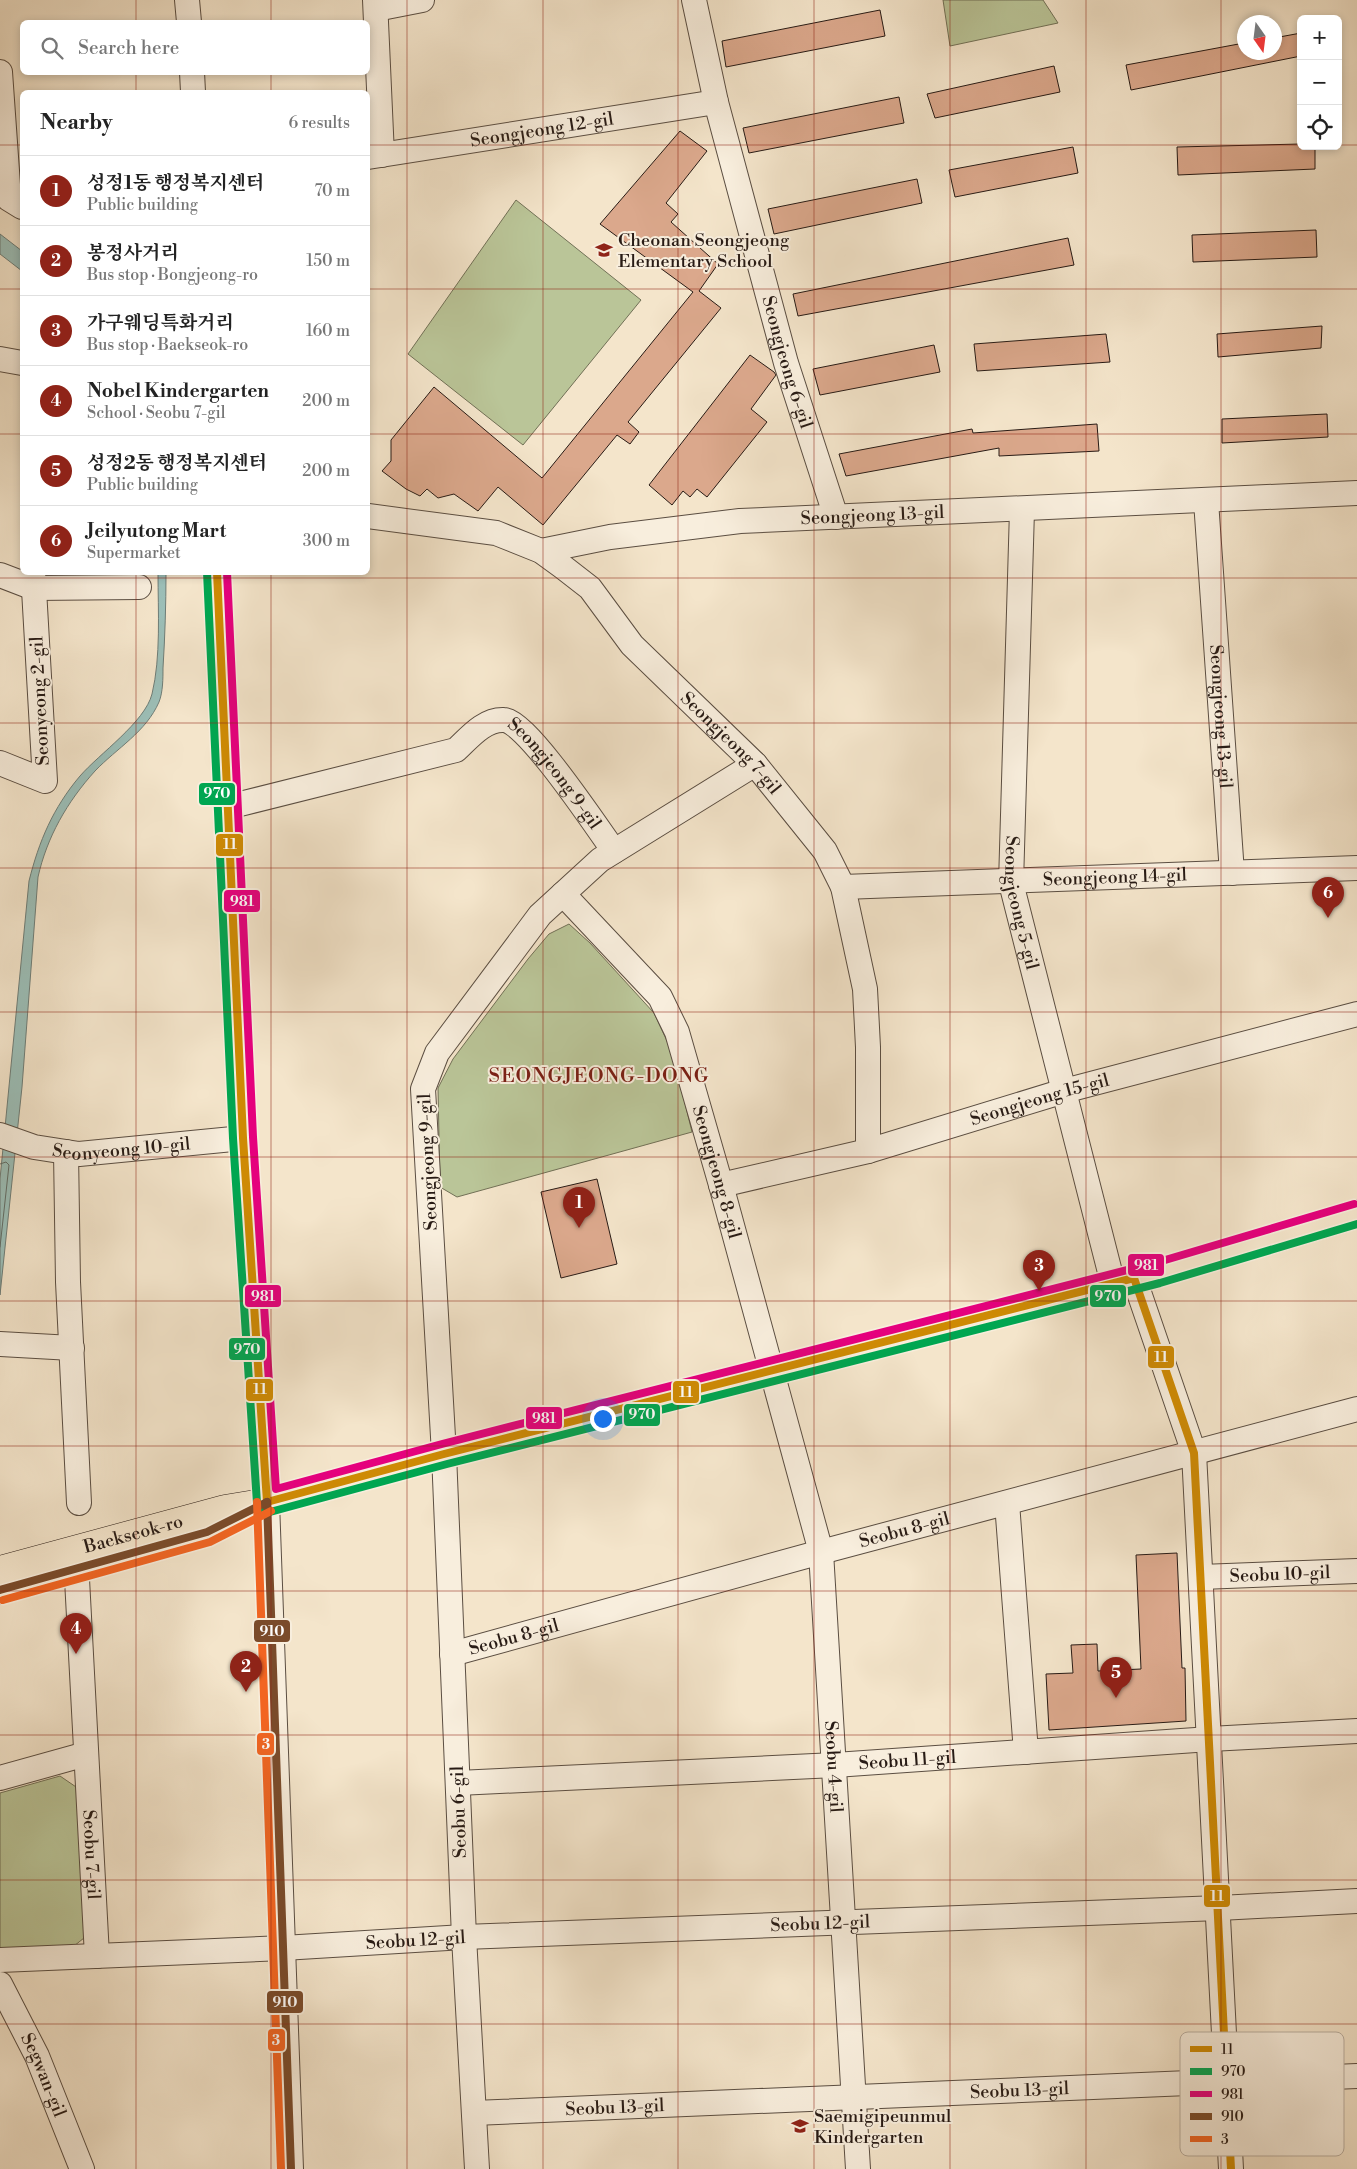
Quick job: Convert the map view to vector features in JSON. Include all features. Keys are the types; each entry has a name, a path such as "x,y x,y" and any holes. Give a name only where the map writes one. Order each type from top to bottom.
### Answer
{"main road":[{"name":"Baekseok-ro","path":"0,1590 83,1564 225,1509 266,1502 444,1454 772,1372 1123,1281 1357,1214"},
{"path":"0,1550 35,1542 62,1540 83,1564 68,1586 0,1605"},
{"name":"Baekseok-ro","path":"0,1570 83,1564"}],"street":[{"path":"187,0 189,20"},
{"path":"375,156 376,4 422,0"},
{"name":"Seongjeong 6-gil","path":"694,0 716,102 786,363 836,517"},
{"path":"0,72 8,199 20,206"},
{"path":"192,75 194,90"},
{"name":"Seongjeong 12-gil","path":"375,156 716,102"},
{"name":"Seongjeong 13-gil","path":"541,552 610,537 740,521 1022,510 1357,493"},
{"name":"Seongjeong 13-gil","path":"1206,501 1232,873"},
{"name":"Seongjeong 5-gil","path":"1022,510 1011,883 1064,1092 1123,1281 1194,1453 1225,2032"},
{"name":"Seongjeong 7-gil","path":"370,516 496,533 541,552 590,588 632,645 754,764 825,851 844,887 864,989 868,1047 868,1151"},
{"path":"0,575 34,580 139,587"},
{"path":"217,575 243,1138 266,1502 291,2169"},
{"name":"Seonyeong 2-gil","path":"0,763 44,781 34,580"},
{"name":"Seongjeong 9-gil","path":"228,807 456,750 483,726 504,720 515,723 536,745 614,852"},
{"name":"Seongjeong 9-gil","path":"444,1454 423,1089 437,1053 540,915 600,860 754,764"},
{"name":"Seongjeong 14-gil","path":"844,887 1011,883 1357,868"},
{"name":"Seongjeong 8-gil","path":"563,894 660,997 677,1032 772,1372"},
{"name":"Seongjeong 15-gil","path":"721,1185 868,1151 1064,1092 1357,1014"},
{"name":"Seonyeong 10-gil","path":"0,1135 34,1147 79,1154 243,1138"},
{"path":"66,1152 79,1503"},
{"path":"0,1344 72,1348"},
{"name":"Seobu 4-gil","path":"772,1372 821,1552 845,1922 858,2169"},
{"name":"Seobu 8-gil","path":"452,1654 821,1552 1357,1409"},
{"name":"Seobu 6-gil","path":"444,1454 464,1937 477,2169"},
{"path":"1007,1503 1026,1752"},
{"name":"Seobu 7-gil","path":"83,1564 86,1754 97,1956"},
{"name":"Seobu 10-gil","path":"1201,1577 1357,1571"},
{"name":"Seobu 11-gil","path":"458,1783 835,1765 1210,1739 1357,1731"},
{"path":"0,1778 86,1754"},
{"name":"Seobu 12-gil","path":"0,1960 283,1948 464,1937 1219,1908 1357,1900"},
{"name":"Segwan-gil","path":"0,1984 37,2056 82,2169"},
{"name":"Seobu 13-gil","path":"1344,2077 1357,2076"},
{"name":"Seobu 13-gil","path":"474,2113 1180,2084"},
{"name":"Seongjeong 5-gil","path":"1230,2156 1231,2169"}],"green space":[{"path":"943,0 1043,0 1058,23 950,46"},
{"path":"516,200 641,300 523,445 408,354"},
{"path":"569,924 590,943 654,1013 673,1054 692,1132 457,1197 440,1187 438,1088 453,1059 528,959 549,934"},
{"path":"60,1776 79,1789 84,1938 74,1946 0,1951 0,1793"}],"water":[{"path":"0,234 20,249 20,269 0,254"},
{"path":"158,575 166,575 163,681 159,702 147,722 95,771 67,808 47,848 38,877 22,1087 0,1295 0,1179 29,881 42,839 70,788 88,767 131,726 148,705 155,680 158,634"}],"building":[{"path":"880,10 885,36 726,67 722,41"},
{"path":"1297,34 1297,57 1282,60 1282,37"},
{"path":"1237,44 1237,60 1281,60 1131,90 1126,65"},
{"path":"1054,66 1060,92 935,118 927,94"},
{"path":"899,97 904,123 749,153 743,128"},
{"path":"680,131 707,151 666,203 678,214 671,222 718,264 699,291 721,308 628,422 639,432 630,444 617,435 543,525 498,487 478,511 454,494 438,498 427,489 420,496 406,489 382,471 391,461 391,440 434,387 542,478 693,292 600,224"},
{"path":"1297,144 1297,150 1315,150 1315,169 1178,175 1177,147"},
{"path":"1073,147 1078,173 955,197 949,170"},
{"path":"917,179 922,203 774,234 768,209"},
{"path":"1316,230 1317,257 1193,262 1192,235"},
{"path":"1068,238 1074,265 798,316 793,294"},
{"path":"1322,326 1321,348 1218,357 1217,334"},
{"path":"1106,334 1110,362 977,371 974,344"},
{"path":"934,345 940,372 820,395 813,369"},
{"path":"750,355 776,375 751,409 767,422 707,497 697,489 690,497 683,491 672,505 649,485"},
{"path":"1327,414 1328,437 1222,443 1222,419"},
{"path":"1097,424 1099,451 999,456 999,448 846,476 839,454 972,429 973,433"},
{"path":"597,1179 617,1264 561,1278 541,1192"},
{"path":"1177,1553 1182,1668 1185,1668 1186,1721 1049,1730 1046,1674 1073,1673 1071,1645 1097,1644 1098,1671 1141,1669 1136,1555"}],"transit line":[{"name":"970","path":"207,575 233,1138 257,1503 262,1511 270,1512 447,1464 1160,1283 1357,1224"},
{"name":"11","path":"217,575 243,1138 267,1502 444,1454 1134,1278 1194,1453 1224,2032"},
{"name":"981","path":"227,575 253,1137 276,1489 442,1444 1155,1263 1354,1204"},
{"name":"3","path":"257,1502 281,2169"},
{"name":"910","path":"267,1502 291,2169"},
{"name":"910","path":"0,1590 207,1532 267,1502"},
{"name":"3","path":"3,1600 210,1542 271,1511"},
{"name":"11","path":"1230,2156 1231,2169"}],"place":[{"name":"Cheonan Seongjeong Elementary School","path":"604,250"},
{"name":"Jeilyutong Mart","path":"1328,918"},
{"name":"성정1동 행정복지센터","path":"579,1228"},
{"name":"가구웨딩특화거리","path":"1039,1291"},
{"name":"Nobel Kindergarten","path":"76,1654"},
{"name":"봉정사거리","path":"246,1692"},
{"name":"성정2동 행정복지센터","path":"1116,1698"},
{"name":"Saemigipeunmul Kindergarten","path":"800,2126"}],"district":[{"name":"SEONGJEONG-DONG","path":"599,1076"}]}
